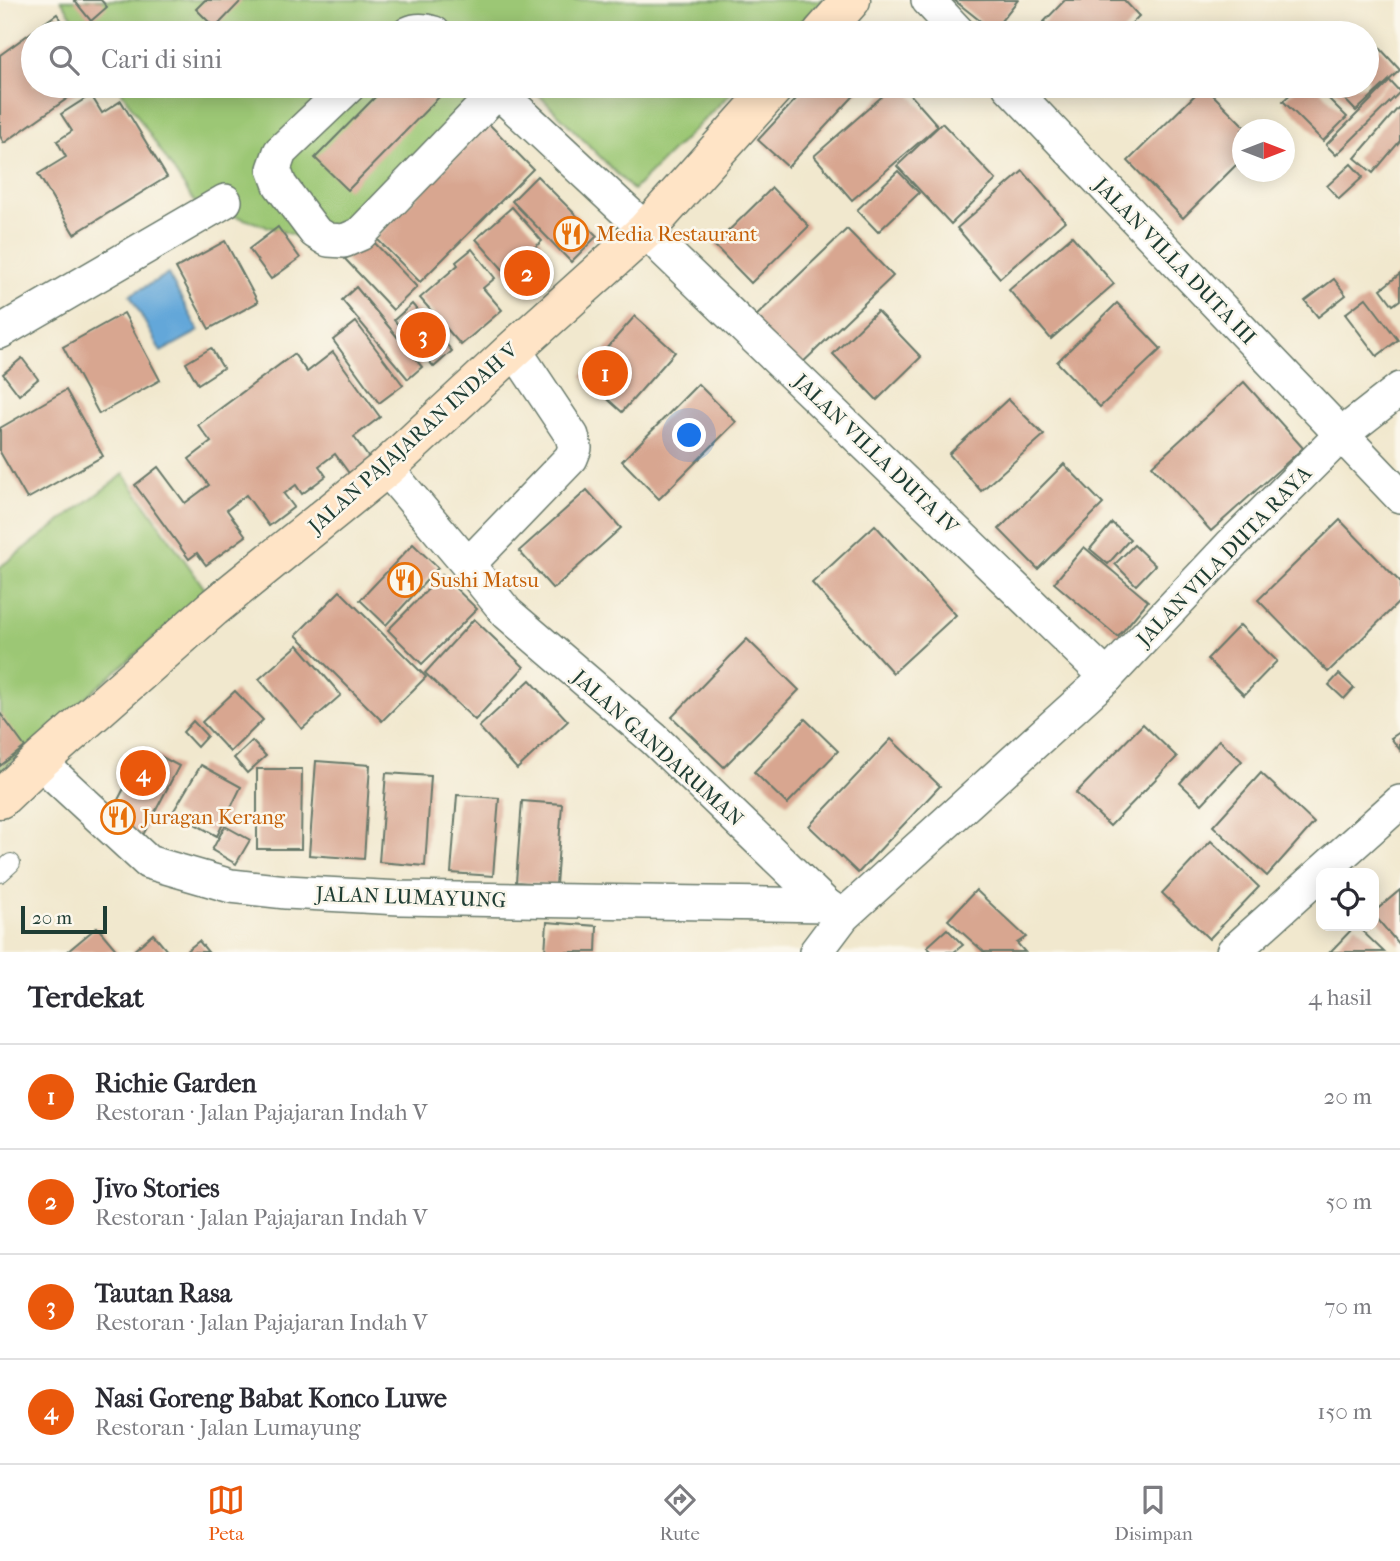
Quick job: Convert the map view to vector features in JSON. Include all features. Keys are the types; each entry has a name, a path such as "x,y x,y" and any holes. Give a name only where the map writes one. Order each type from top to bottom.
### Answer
{"street":[{"path":"832,21 851,0"},
{"path":"928,0 948,21"},
{"path":"336,98 280,152 274,169 280,185 315,232 328,240 344,241 360,234 486,98"},
{"name":"JALAN VILLA DUTA IV","path":"506,98 646,230 1107,677"},
{"name":"JALAN PAJAJARAN INDAH V","path":"0,799 214,608 386,468 646,230 764,98"},
{"name":"JALAN VILLA DUTA III","path":"1020,98 1400,496"},
{"path":"0,332 225,201"},
{"path":"472,571 571,458 575,448 572,436 514,349"},
{"name":"JALAN VILA DUTA RAYA","path":"816,952 834,911 1107,677 1230,546 1341,435 1400,388"},
{"name":"JALAN GANDARUMAN","path":"386,468 507,613 654,739 834,911"},
{"name":"JALAN LUMAYUNG","path":"42,759 54,775 148,862 231,886 400,898 834,911"},
{"path":"1233,952 1400,802"}],"green space":[{"path":"61,0 823,0 802,21 75,21"},
{"path":"126,98 476,98 336,249 195,203"},
{"path":"542,98 726,98 633,190"},
{"path":"124,474 207,592 0,772 0,567"}],"water":[{"path":"168,274 199,331 161,352 130,295"}],"building":[{"path":"74,0 101,0 107,7 91,21"},
{"path":"205,0 242,0 222,21 208,21 196,9"},
{"path":"954,0 1018,0 1001,21 980,21"},
{"path":"1065,0 1124,0 1139,16 1134,21 1045,21"},
{"path":"57,14 62,21 47,21"},
{"path":"21,40 21,98 68,98 4,143 0,136 0,55"},
{"path":"1379,47 1400,70 1379,90"},
{"path":"1390,81 1400,92 1336,155 1326,145 1373,98 1379,98 1379,92"},
{"path":"86,98 93,98 102,113 121,101 167,177 74,234 38,174 66,157 57,141 72,131 61,114"},
{"path":"374,98 438,98 348,190 315,158"},
{"path":"797,98 852,98 788,167 758,140"},
{"path":"880,98 914,98 938,126 852,200 814,156"},
{"path":"1192,98 1216,98 1237,119 1232,119 1232,169 1183,218 1128,161"},
{"path":"1286,98 1328,98 1347,117 1323,141 1283,101"},
{"path":"1344,98 1370,98 1356,111"},
{"path":"1398,108 1400,141 1373,173 1355,158"},
{"path":"942,123 996,180 951,224 897,166"},
{"path":"489,124 533,169 420,282 376,238"},
{"path":"1351,164 1363,177 1339,199 1327,186"},
{"path":"898,171 919,193 878,232 857,210"},
{"path":"1023,171 1065,221 1000,278 957,228"},
{"path":"537,176 597,236 571,262 512,201"},
{"path":"772,188 809,226 751,283 714,245"},
{"path":"512,207 542,241 506,273 476,239"},
{"path":"278,227 300,258 271,279 249,249"},
{"path":"847,229 893,276 798,367 753,319"},
{"path":"1072,236 1114,284 1051,339 1009,290"},
{"path":"369,237 417,287 393,310 345,259"},
{"path":"225,241 258,302 209,329 176,268"},
{"path":"472,249 495,278 483,288 502,310 461,345 420,298"},
{"path":"1400,274 1400,300 1393,305 1381,289"},
{"path":"1334,279 1346,295 1318,317 1305,301"},
{"path":"356,287 422,367 408,379 342,300"},
{"path":"1366,298 1398,340 1377,356 1345,314"},
{"path":"1117,303 1161,349 1100,407 1057,362"},
{"path":"412,304 452,351 434,367 394,320"},
{"path":"877,311 921,357 877,400 833,354"},
{"path":"124,313 160,380 99,414 63,347"},
{"path":"635,316 675,352 622,412 582,376"},
{"path":"356,322 403,385 379,403 333,340"},
{"path":"211,348 223,368 198,384 186,363"},
{"path":"333,352 380,417 354,437 371,461 351,476 335,454 319,466 326,476 302,494 296,485 284,494 294,507 269,526 246,495 227,510 246,536 206,565 197,553 189,559 135,485 158,467 185,503 209,485 189,459 211,442 198,425 294,354 307,372"},
{"path":"22,358 38,379 19,395 3,374"},
{"path":"1244,382 1303,448 1211,531 1152,466"},
{"path":"698,384 736,422 659,499 622,461"},
{"path":"66,390 103,456 27,499 0,452 0,428"},
{"path":"1008,399 1044,435 981,491 949,454"},
{"path":"1064,464 1103,504 1038,569 999,529"},
{"path":"587,490 621,528 553,589 519,551"},
{"path":"1340,520 1400,582 1400,601 1328,672 1258,600"},
{"path":"1112,523 1130,539 1108,564 1090,549"},
{"path":"875,525 956,615 893,673 812,583"},
{"path":"413,544 438,568 386,625 360,600"},
{"path":"1134,545 1155,565 1136,585 1115,564"},
{"path":"1084,547 1148,601 1118,637 1054,583"},
{"path":"442,575 477,609 422,664 388,630"},
{"path":"340,591 426,677 382,721 296,635"},
{"path":"474,619 524,667 475,720 425,673"},
{"path":"1240,625 1277,661 1244,695 1207,659"},
{"path":"747,639 799,690 724,767 672,717"},
{"path":"298,645 341,695 302,729 259,679"},
{"path":"1339,674 1354,688 1344,699 1329,685"},
{"path":"530,680 568,721 517,769 479,727"},
{"path":"235,691 263,720 230,752 202,722"},
{"path":"0,713 25,747 0,766"},
{"path":"805,719 838,751 787,804 754,772"},
{"path":"193,721 207,736 197,747 183,732"},
{"path":"1143,724 1177,757 1110,826 1076,793"},
{"path":"1400,732 1400,750 1391,738"},
{"path":"891,739 940,786 858,873 809,826"},
{"path":"1219,740 1242,761 1202,804 1180,783"},
{"path":"252,741 266,756 247,773 234,758"},
{"path":"145,748 179,766 142,837 108,819"},
{"path":"316,761 370,765 364,859 309,855"},
{"path":"201,765 241,787 217,836 173,812"},
{"path":"257,769 302,769 301,849 257,849"},
{"path":"386,773 431,776 425,866 379,862"},
{"path":"1261,773 1314,823 1267,876 1213,826"},
{"path":"457,795 499,798 493,876 451,873"},
{"path":"522,801 562,804 556,885 516,882"},
{"path":"225,826 250,840 236,864 212,850"},
{"path":"1211,841 1259,887 1209,939 1162,893"},
{"path":"976,890 1026,937 1017,943 1025,952 984,952 948,920"},
{"path":"1400,890 1400,946 1379,921 1379,908"},
{"path":"547,922 597,926 596,952 545,952"},
{"path":"97,927 118,952 67,952"},
{"path":"947,929 963,945 954,952 932,952 927,947"},
{"path":"1350,931 1362,931 1384,952 1330,952"},
{"path":"153,934 168,952 132,952"},
{"path":"199,941 208,952 185,952"}],"place":[{"name":"Media Restaurant","path":"571,234"},
{"name":"Jivo Stories","path":"527,273"},
{"name":"Tautan Rasa","path":"423,335"},
{"name":"Richie Garden","path":"605,373"},
{"name":"Sushi Matsu","path":"405,580"},
{"name":"Nasi Goreng Babat Konco Luwe","path":"143,773"},
{"name":"Juragan Kerang","path":"118,817"}]}
